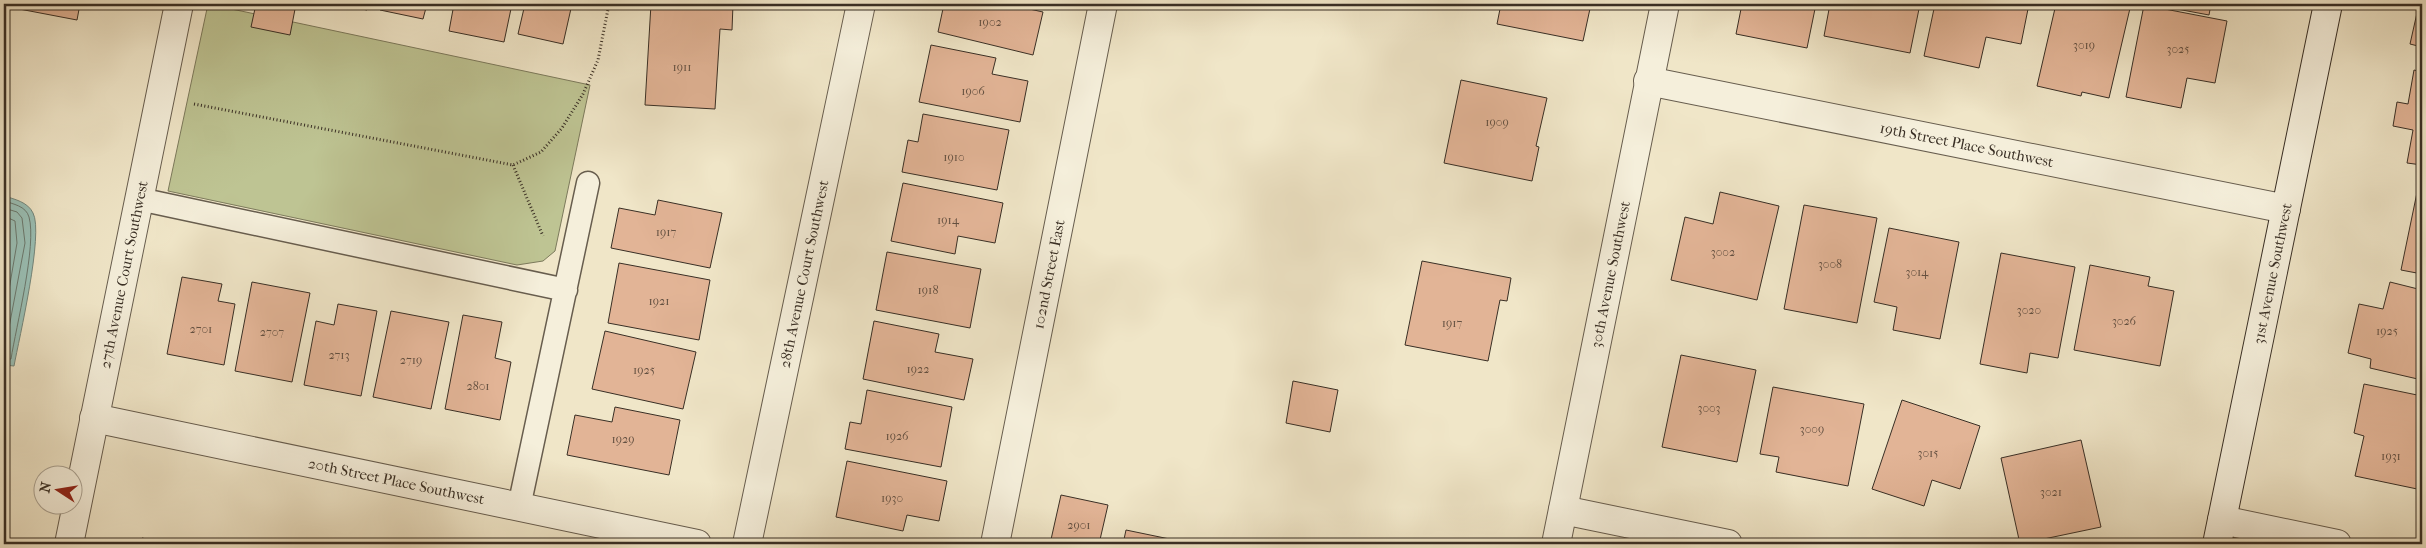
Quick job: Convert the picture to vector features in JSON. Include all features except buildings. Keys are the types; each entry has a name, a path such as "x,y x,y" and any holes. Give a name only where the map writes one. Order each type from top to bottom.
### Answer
{"street":[{"name":"27th Avenue Court Southwest","path":"68,544 179,4"},
{"name":"28th Avenue Court Southwest","path":"747,544 860,4"},
{"name":"102nd Street East","path":"995,544 1103,4"},
{"name":"30th Avenue Southwest","path":"1556,544 1665,4"},
{"name":"31st Avenue Southwest","path":"2219,532 2328,4"},
{"name":"19th Street Place Southwest","path":"1648,81 2286,209"},
{"name":"20th Street Place Southwest","path":"94,418 697,544"},
{"path":"1562,510 1728,544"},
{"path":"2219,532 2337,544"}],"lane":[{"path":"519,507 588,183"},
{"path":"140,199 566,290"}],"path":[{"path":"191,103 513,165 541,152 562,128 584,94 598,60 609,4"},
{"path":"513,165 566,290"}],"green space":[{"path":"208,4 590,85 555,251 543,261 517,265 168,191"}],"water":[{"path":"4,196 28,206 33,213 36,224 33,263 14,366 4,365"}]}
